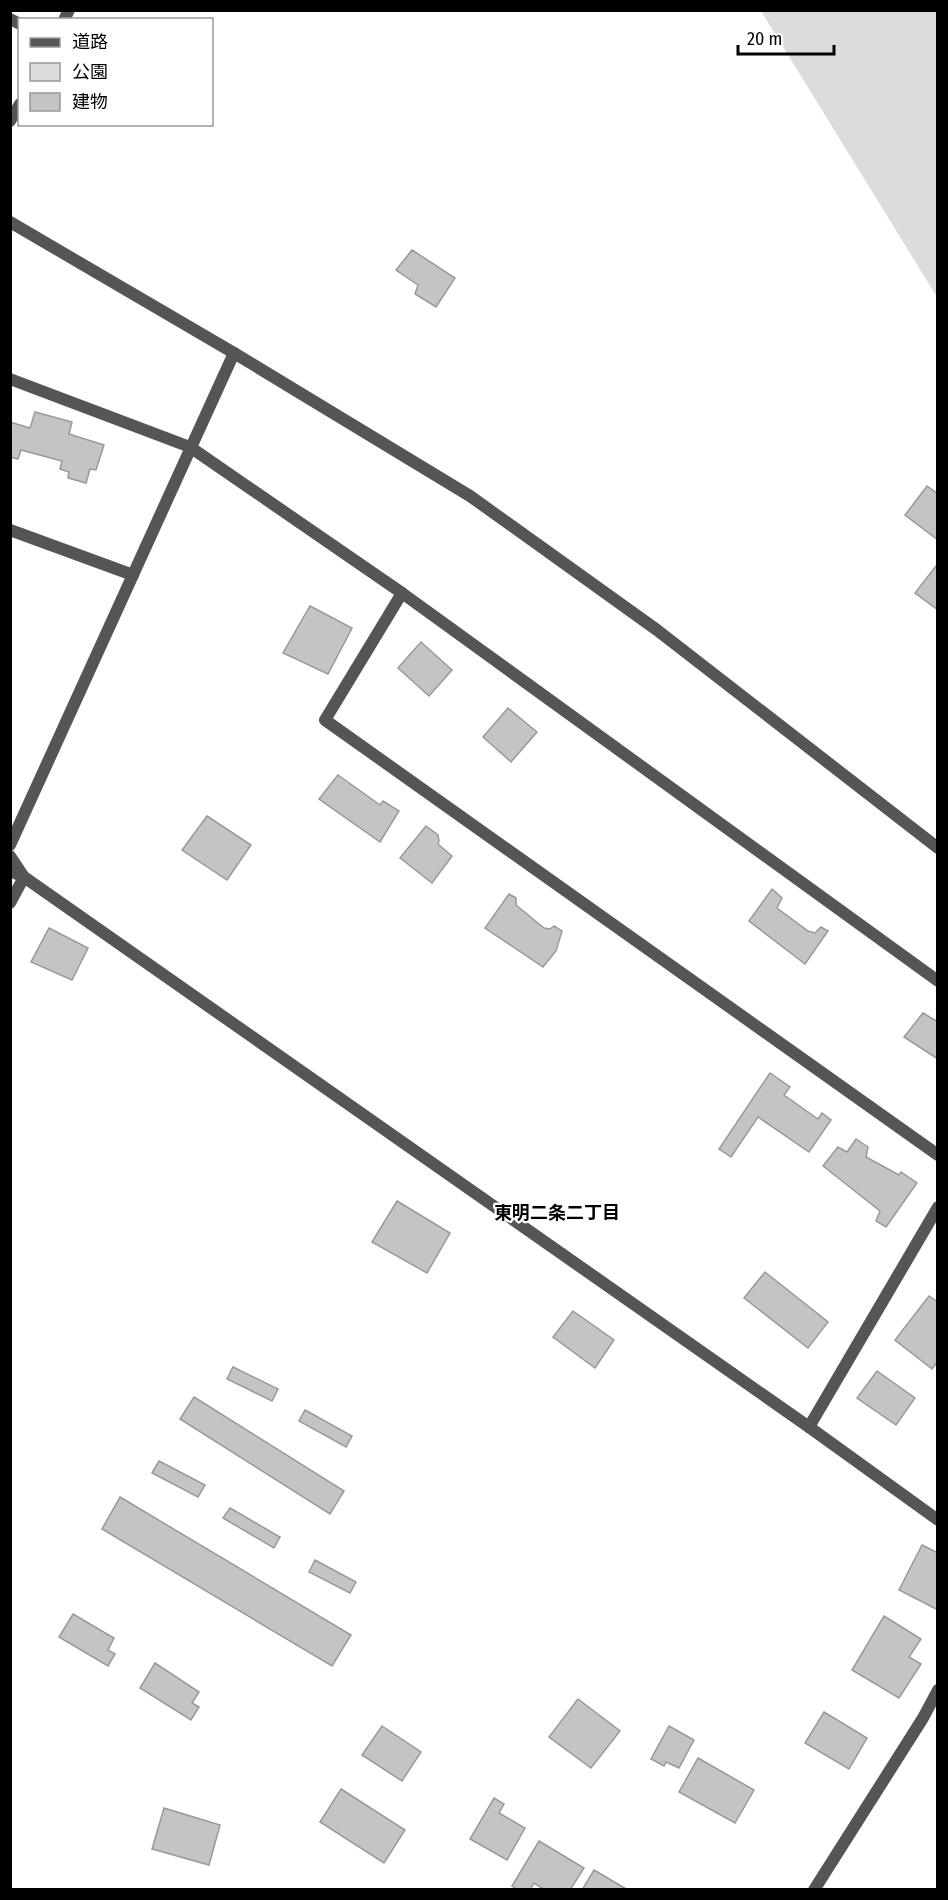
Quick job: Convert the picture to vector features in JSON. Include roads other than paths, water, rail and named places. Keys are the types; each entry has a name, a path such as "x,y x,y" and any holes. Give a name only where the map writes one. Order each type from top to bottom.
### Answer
{"street":[{"path":"10,121 18,107"},
{"path":"10,222 470,495 657,630 938,848"},
{"path":"10,845 234,353"},
{"path":"10,379 190,447 402,593 938,981"},
{"path":"10,530 133,576"},
{"path":"402,593 325,720 938,1155"},
{"path":"10,856 24,877"},
{"path":"10,871 24,877 809,1427 938,1520"},
{"path":"10,903 24,877"},
{"path":"809,1427 938,1207"},
{"path":"814,1890 923,1718 938,1690"}],"district":[{"name":"東明二条二丁目","path":"557,1213"}]}
